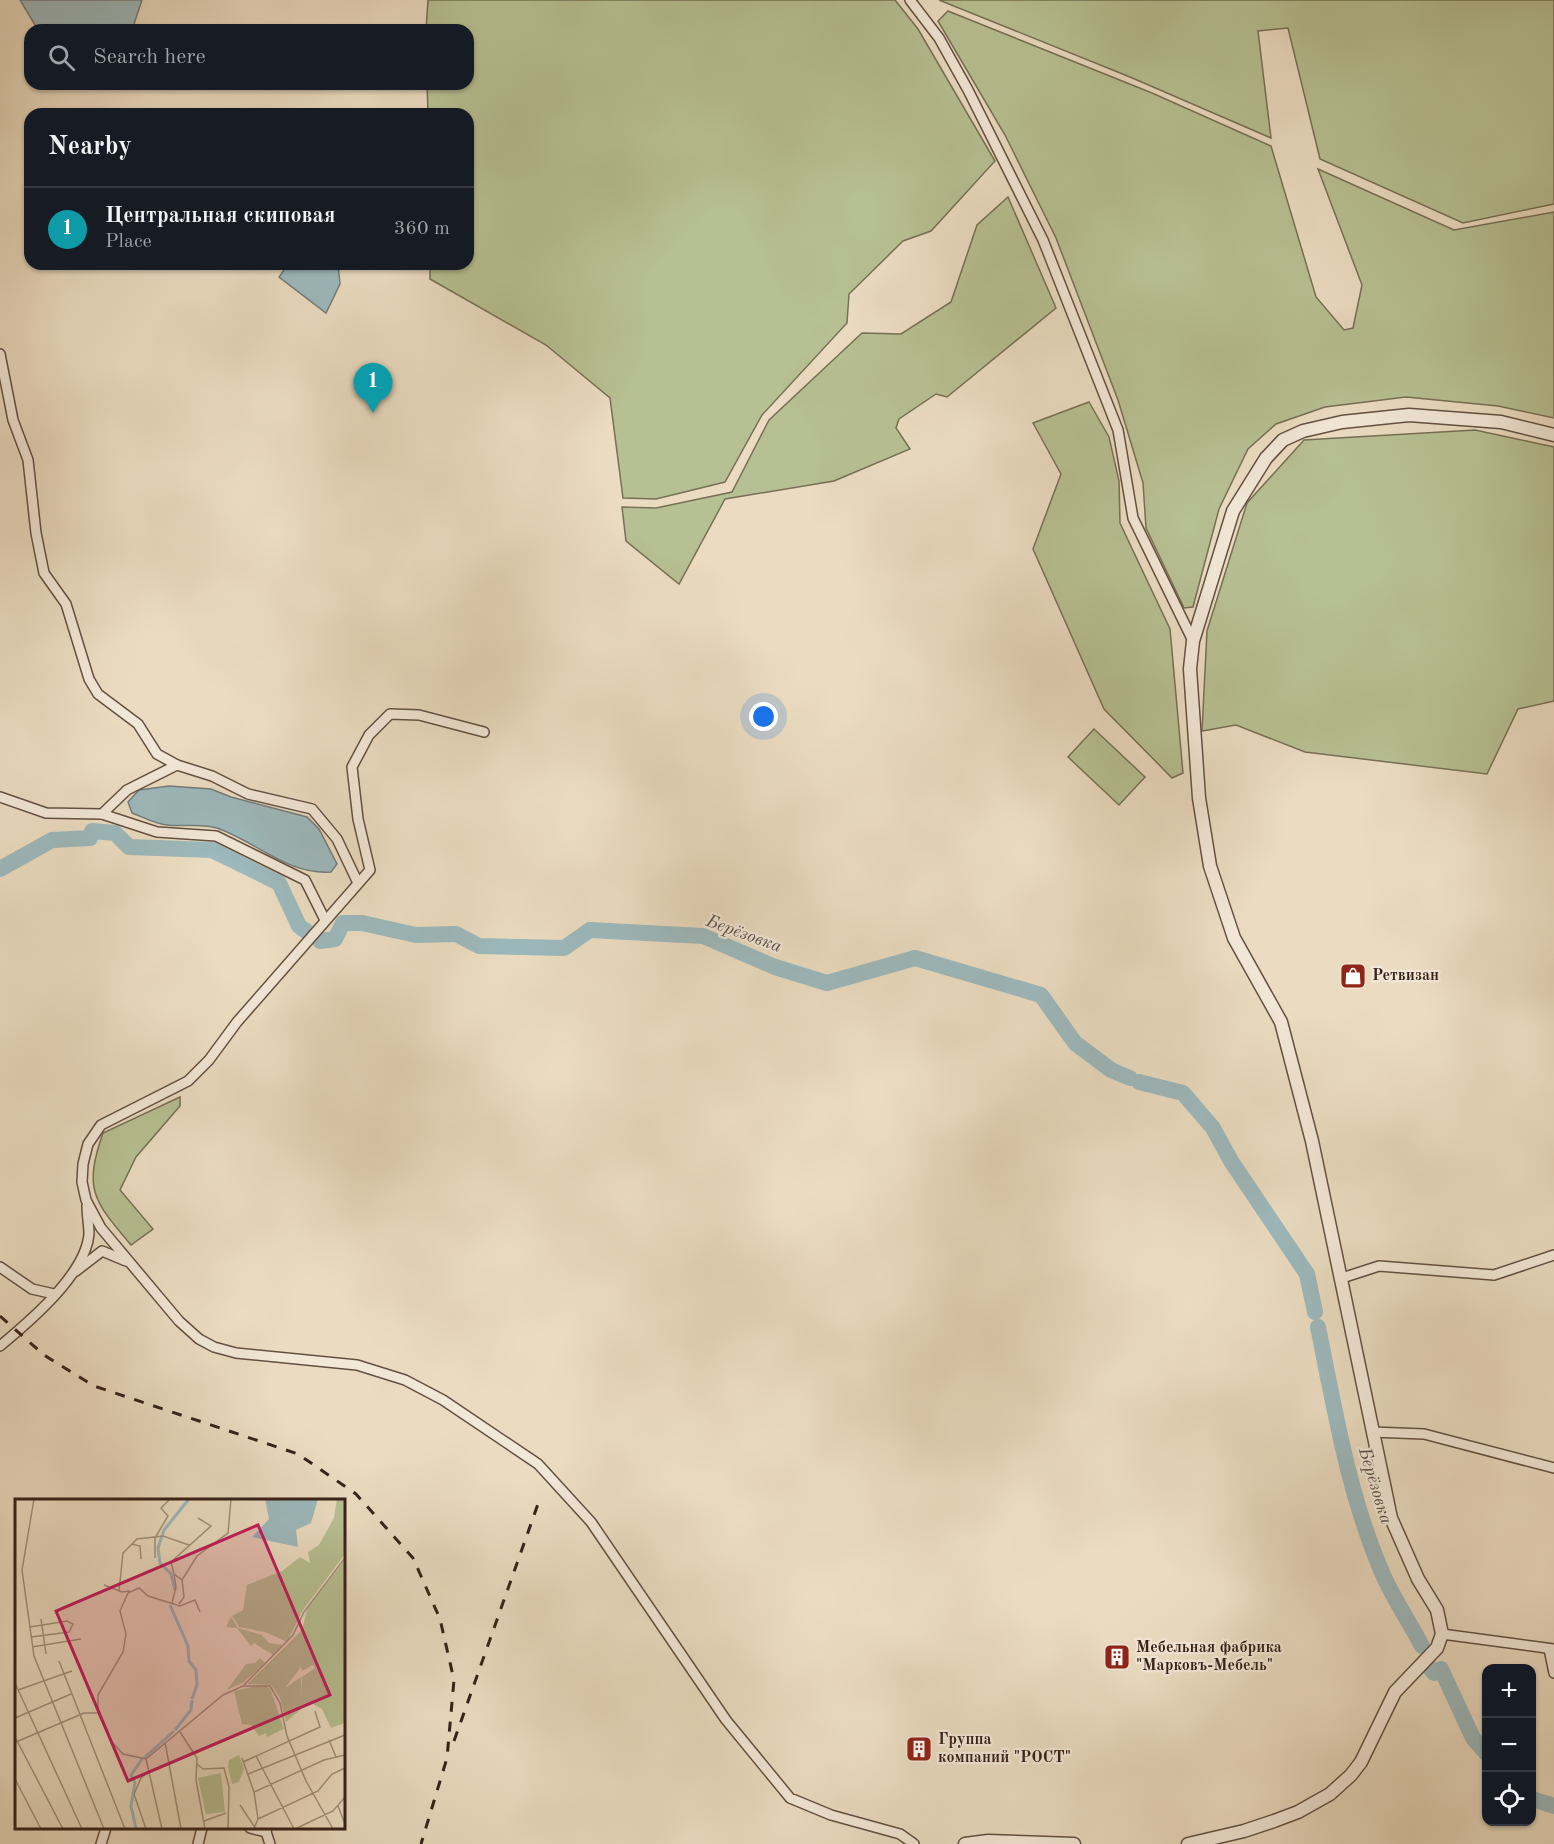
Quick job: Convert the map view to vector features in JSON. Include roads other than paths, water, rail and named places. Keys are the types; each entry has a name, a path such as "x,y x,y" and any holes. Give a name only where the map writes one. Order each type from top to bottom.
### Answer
{"street":[{"path":"910,0 939,38 1044,240 1118,430 1133,518 1193,641"},
{"path":"0,354 13,420 28,460 36,533 44,573 66,604 89,679 98,694 138,724 157,754 177,765 212,776 248,794 312,809 337,839 358,883"},
{"path":"1188,1844 1244,1831 1274,1821 1298,1812 1330,1794 1351,1775 1361,1762 1395,1692 1437,1648 1442,1634 1437,1610 1418,1579 1390,1518 1312,1141 1281,1022 1234,938 1210,866 1198,792 1190,669 1193,641 1233,511 1266,458 1283,440 1303,431 1342,422 1409,416 1501,422 1554,435"},
{"path":"74,1273 89,1236 82,1182 83,1164 88,1144 101,1125 188,1081 209,1060 237,1022 370,870 358,819 352,767 369,735 390,714 419,715 484,732"},
{"path":"102,814 127,790 177,765"},
{"path":"0,797 46,813 102,814 157,832 216,836 305,880 325,921"},
{"path":"86,1200 101,1228 128,1262 178,1321 199,1339 214,1347 236,1353 357,1365 405,1380 443,1400 538,1464 591,1522 726,1720 790,1798 863,1826 900,1834 914,1844"},
{"path":"0,1346 43,1308 74,1273 102,1251 128,1262"},
{"path":"1342,1278 1379,1266 1494,1275 1554,1255"},
{"path":"0,1267 32,1289 54,1294"},
{"path":"1372,1432 1424,1434 1554,1467"},
{"path":"1442,1634 1552,1649 1554,1673"},
{"path":"101,1844 105,1829"},
{"path":"198,1844 202,1829"},
{"path":"266,1830 270,1844"},
{"path":"965,1844 988,1841 1074,1844"}],"water":[{"path":"20,0 142,0 134,24 34,24"},
{"path":"284,270 339,270 340,284 326,313 279,277"},
{"path":"169,786 211,789 231,797 307,817 319,829 337,864 331,872 315,872 286,863 217,828 163,824 132,813 128,802 139,790"}],"waterway":[{"name":"Берёзовка","path":"0,869 52,840 90,838 92,831 115,833 129,847 212,850 279,883 299,926 306,931"},
{"name":"Берёзовка","path":"320,941 335,939 343,923 362,923 416,935 456,934 479,946 564,948 590,930 703,936 775,967 827,983 915,958 1041,995 1075,1043 1111,1070 1130,1078"},
{"name":"Берёзовка","path":"1139,1082 1183,1093 1213,1128 1231,1161 1307,1274 1315,1312"},
{"name":"Берёзовка","path":"1318,1327 1344,1454 1361,1516 1384,1577 1422,1646"},
{"name":"Берёзовка","path":"1429,1667 1434,1673 1441,1669 1473,1738 1482,1748"},
{"name":"Берёзовка","path":"1536,1800 1554,1806"}],"railway":[{"path":"0,1316 44,1355 94,1386 298,1454 356,1494 413,1558 440,1619 454,1680 447,1758 421,1844"},
{"path":"454,1741 538,1504"}],"place":[{"name":"Центральная скиповая","path":"373,413"},
{"name":"Ретвизан","path":"1353,976"},
{"name":"Мебельная фабрика \"Марковъ-Мебель\"","path":"1117,1657"},
{"name":"Группа компаний \"РОСТ\"","path":"919,1749"}]}
